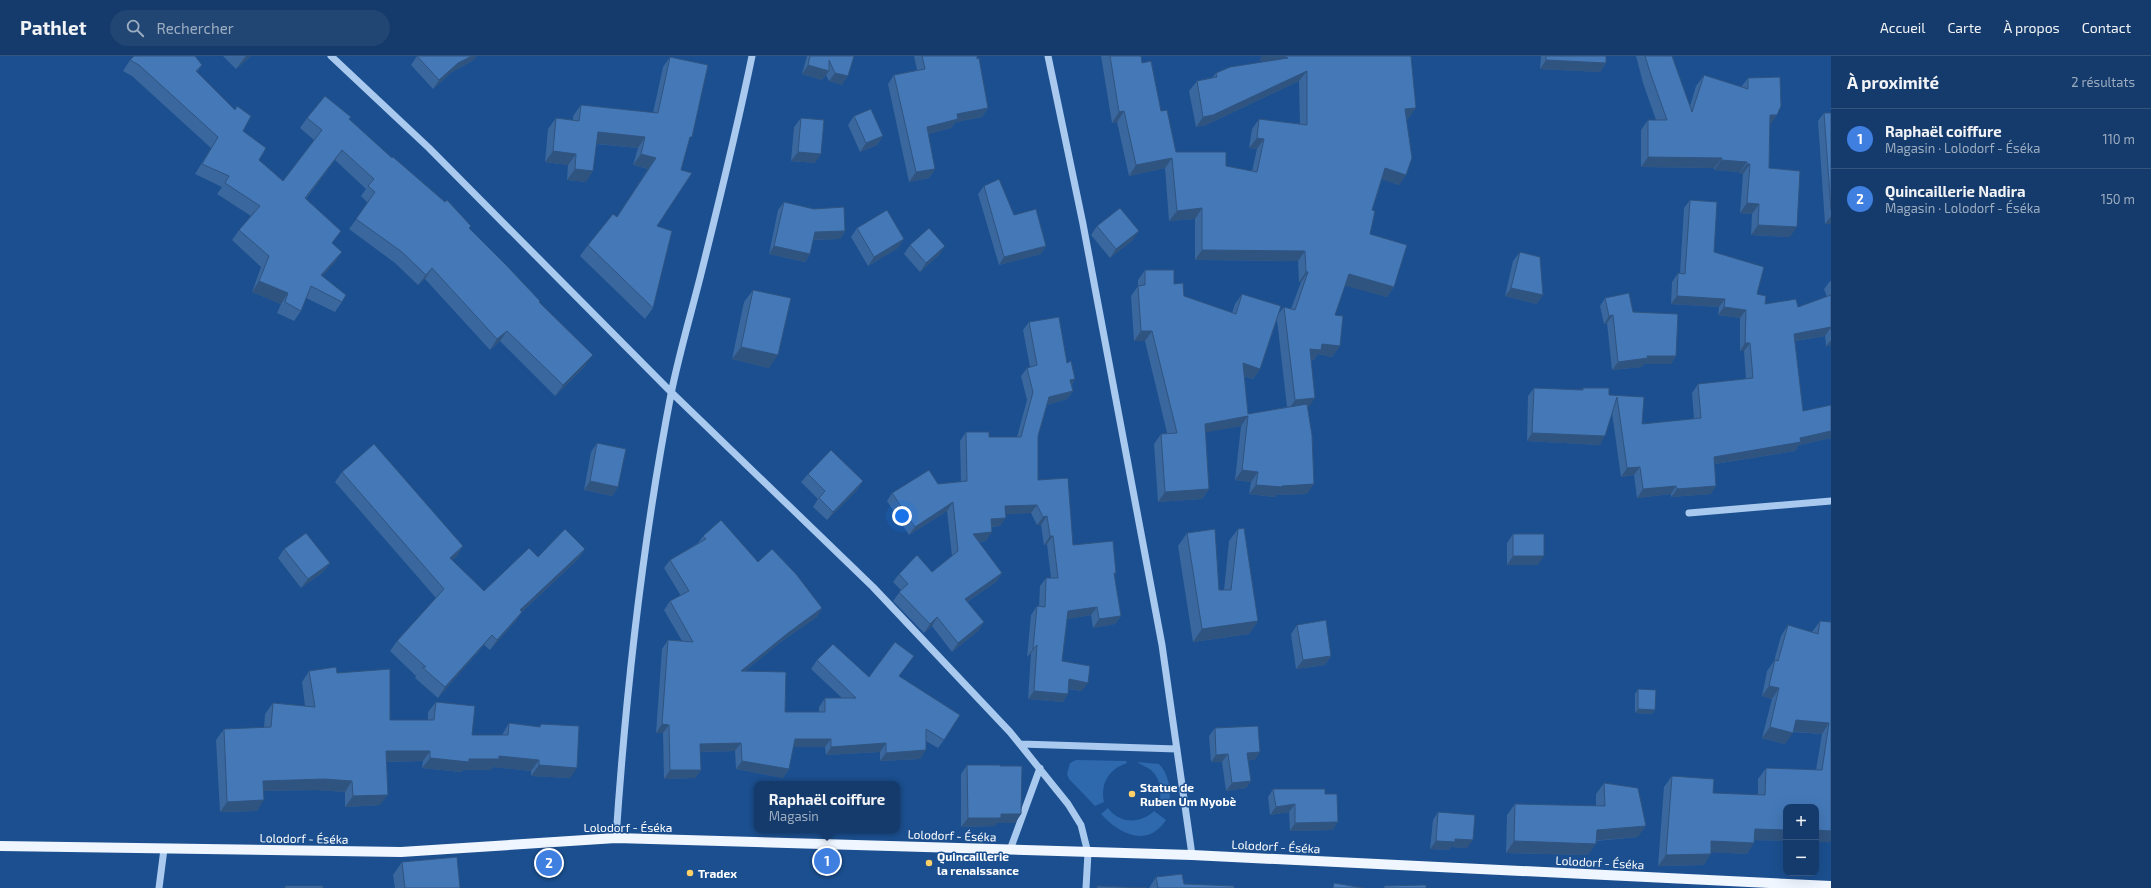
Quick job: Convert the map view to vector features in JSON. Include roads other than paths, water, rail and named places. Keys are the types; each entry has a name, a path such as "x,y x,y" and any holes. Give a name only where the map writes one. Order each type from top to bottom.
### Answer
{"main road":[{"name":"Lolodorf - Éséka","path":"0,846 401,852 616,838 1192,855 1824,886"}],"street":[{"path":"331,56 434,153 671,392 873,587 1021,744 1068,804 1081,826 1088,853 1086,888"},
{"path":"616,838 622,756 639,597 671,392 708,244 752,56"},
{"path":"1048,56 1083,224 1160,637 1192,855"},
{"path":"1689,513 1831,501"},
{"path":"1021,744 1177,749"},
{"path":"1010,850 1040,768"},
{"path":"159,888 164,849"}],"place":[{"name":"Statue de Ruben Um Nyobè","path":"1132,794"},
{"name":"Raphaël coiffure","path":"827,861"},
{"name":"Quincaillerie Nadira","path":"549,863"},
{"name":"Quincaillerie la renaissance","path":"929,863"},
{"name":"Tradex","path":"690,873"}]}
